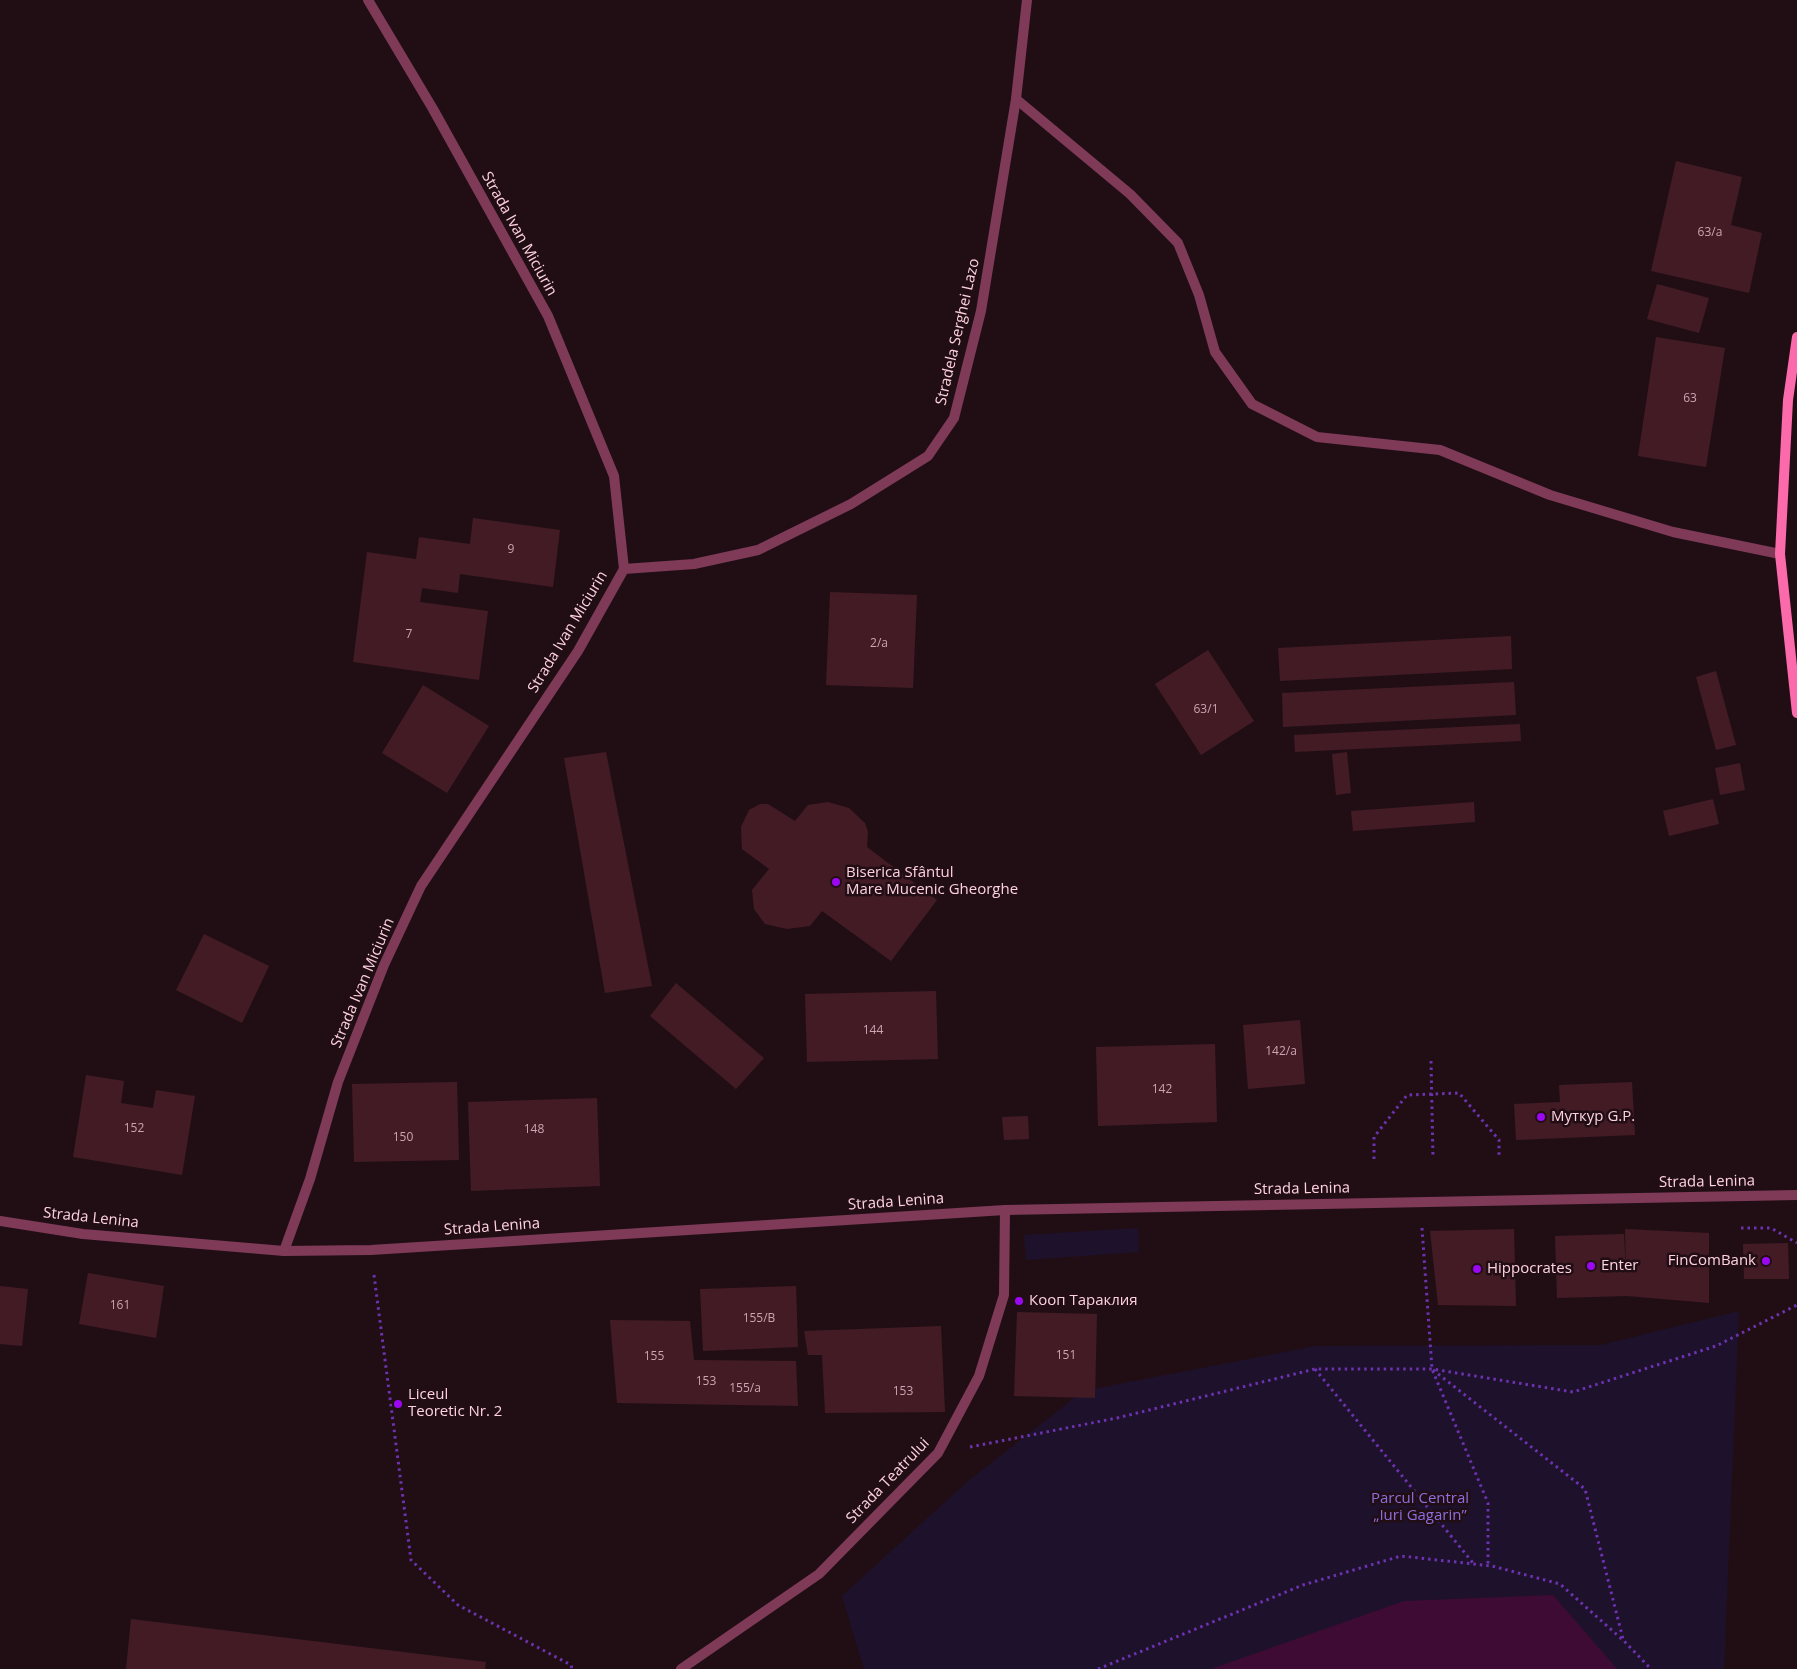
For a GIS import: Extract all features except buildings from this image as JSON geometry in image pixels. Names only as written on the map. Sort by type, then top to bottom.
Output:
[{"type":"main road","points":[[1797,337],[1788,400],[1780,554],[1797,713]]},
{"type":"street","name":"Strada Ivan Miciurin","points":[[284,1251],[310,1179],[338,1082],[384,965],[421,886],[578,651],[624,569],[614,476],[548,316],[433,109],[368,0]]},
{"type":"street","name":"Stradela Serghei Lazo","points":[[624,569],[694,564],[758,550],[851,504],[928,456],[954,418],[981,311],[1016,99],[1027,0]]},
{"type":"street","points":[[1016,99],[1130,194],[1178,243],[1199,294],[1215,352],[1252,404],[1317,437],[1440,450],[1550,495],[1673,532],[1780,554]]},
{"type":"street","name":"Strada Lenina","points":[[0,1221],[83,1234],[284,1251],[371,1250],[1005,1210],[1797,1195]]},
{"type":"street","name":"Strada Teatrului","points":[[681,1669],[819,1574],[938,1453],[979,1376],[1004,1295],[1005,1210]]},
{"type":"path","points":[[1431,1061],[1433,1158]]},
{"type":"path","points":[[1374,1160],[1374,1137],[1407,1095],[1459,1093],[1499,1140],[1500,1157]]},
{"type":"path","points":[[1422,1228],[1432,1369],[1488,1503],[1488,1565]]},
{"type":"path","points":[[1741,1228],[1771,1228],[1797,1243]]},
{"type":"path","points":[[371,1250],[411,1560],[458,1605],[571,1664],[572,1669]]},
{"type":"path","points":[[938,1453],[1117,1418],[1315,1369],[1432,1369],[1573,1392],[1716,1346],[1797,1305]]},
{"type":"path","points":[[1315,1369],[1474,1564]]},
{"type":"path","points":[[1432,1369],[1585,1489],[1624,1641]]},
{"type":"path","points":[[1098,1669],[1111,1662],[1302,1585],[1401,1556],[1488,1565],[1560,1584],[1624,1641],[1651,1669]]},
{"type":"green space","points":[[1138,1228],[1139,1252],[1026,1260],[1024,1235]]},
{"type":"green space","name":"Parcul Central „Iuri Gagarin”","points":[[1739,1311],[1724,1669],[864,1669],[842,1596],[967,1482],[1083,1391],[1316,1346],[1601,1345]]},
{"type":"shaded area","points":[[1553,1595],[1617,1669],[1211,1669],[1404,1601]]},
{"type":"place","name":"Biserica Sfântul Mare Mucenic Gheorghe","points":[[836,882]]},
{"type":"place","name":"Муткур G.P.","points":[[1541,1117]]},
{"type":"place","name":"FinComBank","points":[[1766,1261]]},
{"type":"place","name":"Enter","points":[[1591,1266]]},
{"type":"place","name":"Hippocrates","points":[[1477,1269]]},
{"type":"place","name":"Кооп Тараклия","points":[[1019,1301]]},
{"type":"place","name":"Liceul Teoretic Nr. 2","points":[[398,1404]]}]
